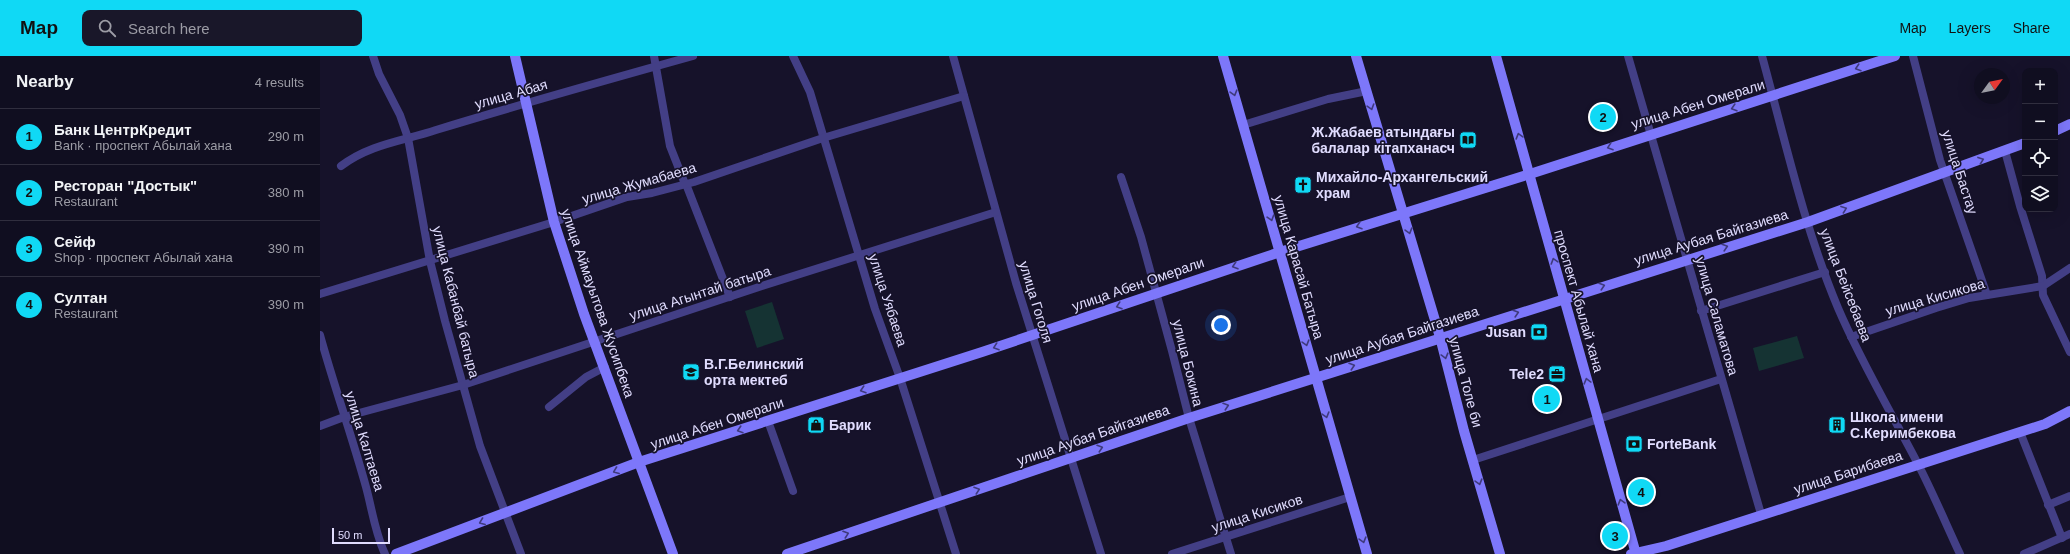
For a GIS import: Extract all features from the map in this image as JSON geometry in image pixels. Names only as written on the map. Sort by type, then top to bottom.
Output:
[{"type":"main road","name":"улица Аймауытова Жусипбека","points":[[515,56],[554,222],[584,314],[673,554]]},
{"type":"main road","name":"улица Карасай Батыра","points":[[1223,56],[1367,554]]},
{"type":"main road","name":"улица Толе би","points":[[1356,56],[1440,337],[1500,554]]},
{"type":"main road","name":"проспект Абылай хана","points":[[1496,56],[1565,298],[1634,554]]},
{"type":"main road","name":"улица Абен Омерали","points":[[396,554],[639,462],[1032,335],[1403,212],[1530,174],[1650,133],[1773,96],[1895,56]]},
{"type":"main road","points":[[2058,129],[2070,124]]},
{"type":"main road","name":"улица Аубая Байгазиева","points":[[787,554],[810,550],[940,503],[1189,418],[1440,337],[1808,222],[2022,144]]},
{"type":"main road","name":"улица Барибаева","points":[[1634,554],[1666,546],[1761,514],[2045,424],[2070,411]]},
{"type":"street","name":"улица Кабанбай батыра","points":[[372,56],[400,115],[408,138],[430,261],[444,321],[480,446],[522,554]]},
{"type":"street","points":[[654,56],[670,146],[730,297]]},
{"type":"street","name":"улица Абая","points":[[340,166],[368,149],[526,102],[693,56]]},
{"type":"street","name":"улица Уябаева","points":[[793,56],[810,92],[875,309],[900,378],[956,554]]},
{"type":"street","name":"улица Гоголя","points":[[953,56],[1032,335],[1101,554]]},
{"type":"street","name":"улица Саламатова","points":[[1628,56],[1761,514]]},
{"type":"street","name":"улица Бейсебаева","points":[[1762,56],[1808,222],[1825,272],[1851,337],[1918,464],[1960,554]]},
{"type":"street","name":"улица Бастау","points":[[1914,56],[1944,173],[1987,295]]},
{"type":"street","points":[[1243,125],[1328,99],[1367,91]]},
{"type":"street","name":"улица Жумабаева","points":[[320,294],[554,222],[627,197],[685,184],[823,138],[964,96]]},
{"type":"street","points":[[2005,151],[2020,206],[2042,276],[2043,295],[2070,352]]},
{"type":"street","name":"улица Бокина","points":[[1121,177],[1156,293],[1189,418],[1231,554]]},
{"type":"street","name":"улица Агынтай батыра","points":[[320,426],[344,417],[463,385],[730,297],[996,212]]},
{"type":"street","name":"улица Кисикова","points":[[1851,337],[1936,308],[1987,295],[2043,286],[2070,268]]},
{"type":"street","points":[[1702,311],[1825,272]]},
{"type":"street","name":"улица Калтаева","points":[[320,335],[366,486],[379,539],[385,554]]},
{"type":"street","points":[[549,407],[586,377],[604,367]]},
{"type":"street","points":[[1473,460],[1721,379]]},
{"type":"street","points":[[768,421],[793,491]]},
{"type":"street","points":[[2020,432],[2062,538]]},
{"type":"street","points":[[2048,505],[2070,496]]},
{"type":"street","name":"улица Кисиков","points":[[1172,554],[1350,497]]},
{"type":"street","points":[[2024,554],[2070,534]]},
{"type":"green space","points":[[772,302],[784,339],[757,348],[745,311]]},
{"type":"green space","points":[[1797,336],[1804,358],[1759,371],[1753,348]]},
{"type":"place","name":"Ресторан \"Достык\"","points":[[1603,117]]},
{"type":"place","name":"Ж.Жабаев атындағы балалар кітапханасч","points":[[1468,140]]},
{"type":"place","name":"Михайло-Архангельский храм","points":[[1303,185]]},
{"type":"place","name":"Jusan","points":[[1539,332]]},
{"type":"place","name":"В.Г.Белинский орта мектеб","points":[[691,372]]},
{"type":"place","name":"Tele2","points":[[1557,374]]},
{"type":"place","name":"Банк ЦентрКредит","points":[[1547,399]]},
{"type":"place","name":"Барик","points":[[816,425]]},
{"type":"place","name":"Школа имени С.Керимбекова","points":[[1837,425]]},
{"type":"place","name":"ForteBank","points":[[1634,444]]},
{"type":"place","name":"Султан","points":[[1641,492]]},
{"type":"place","name":"Сейф","points":[[1615,536]]}]
